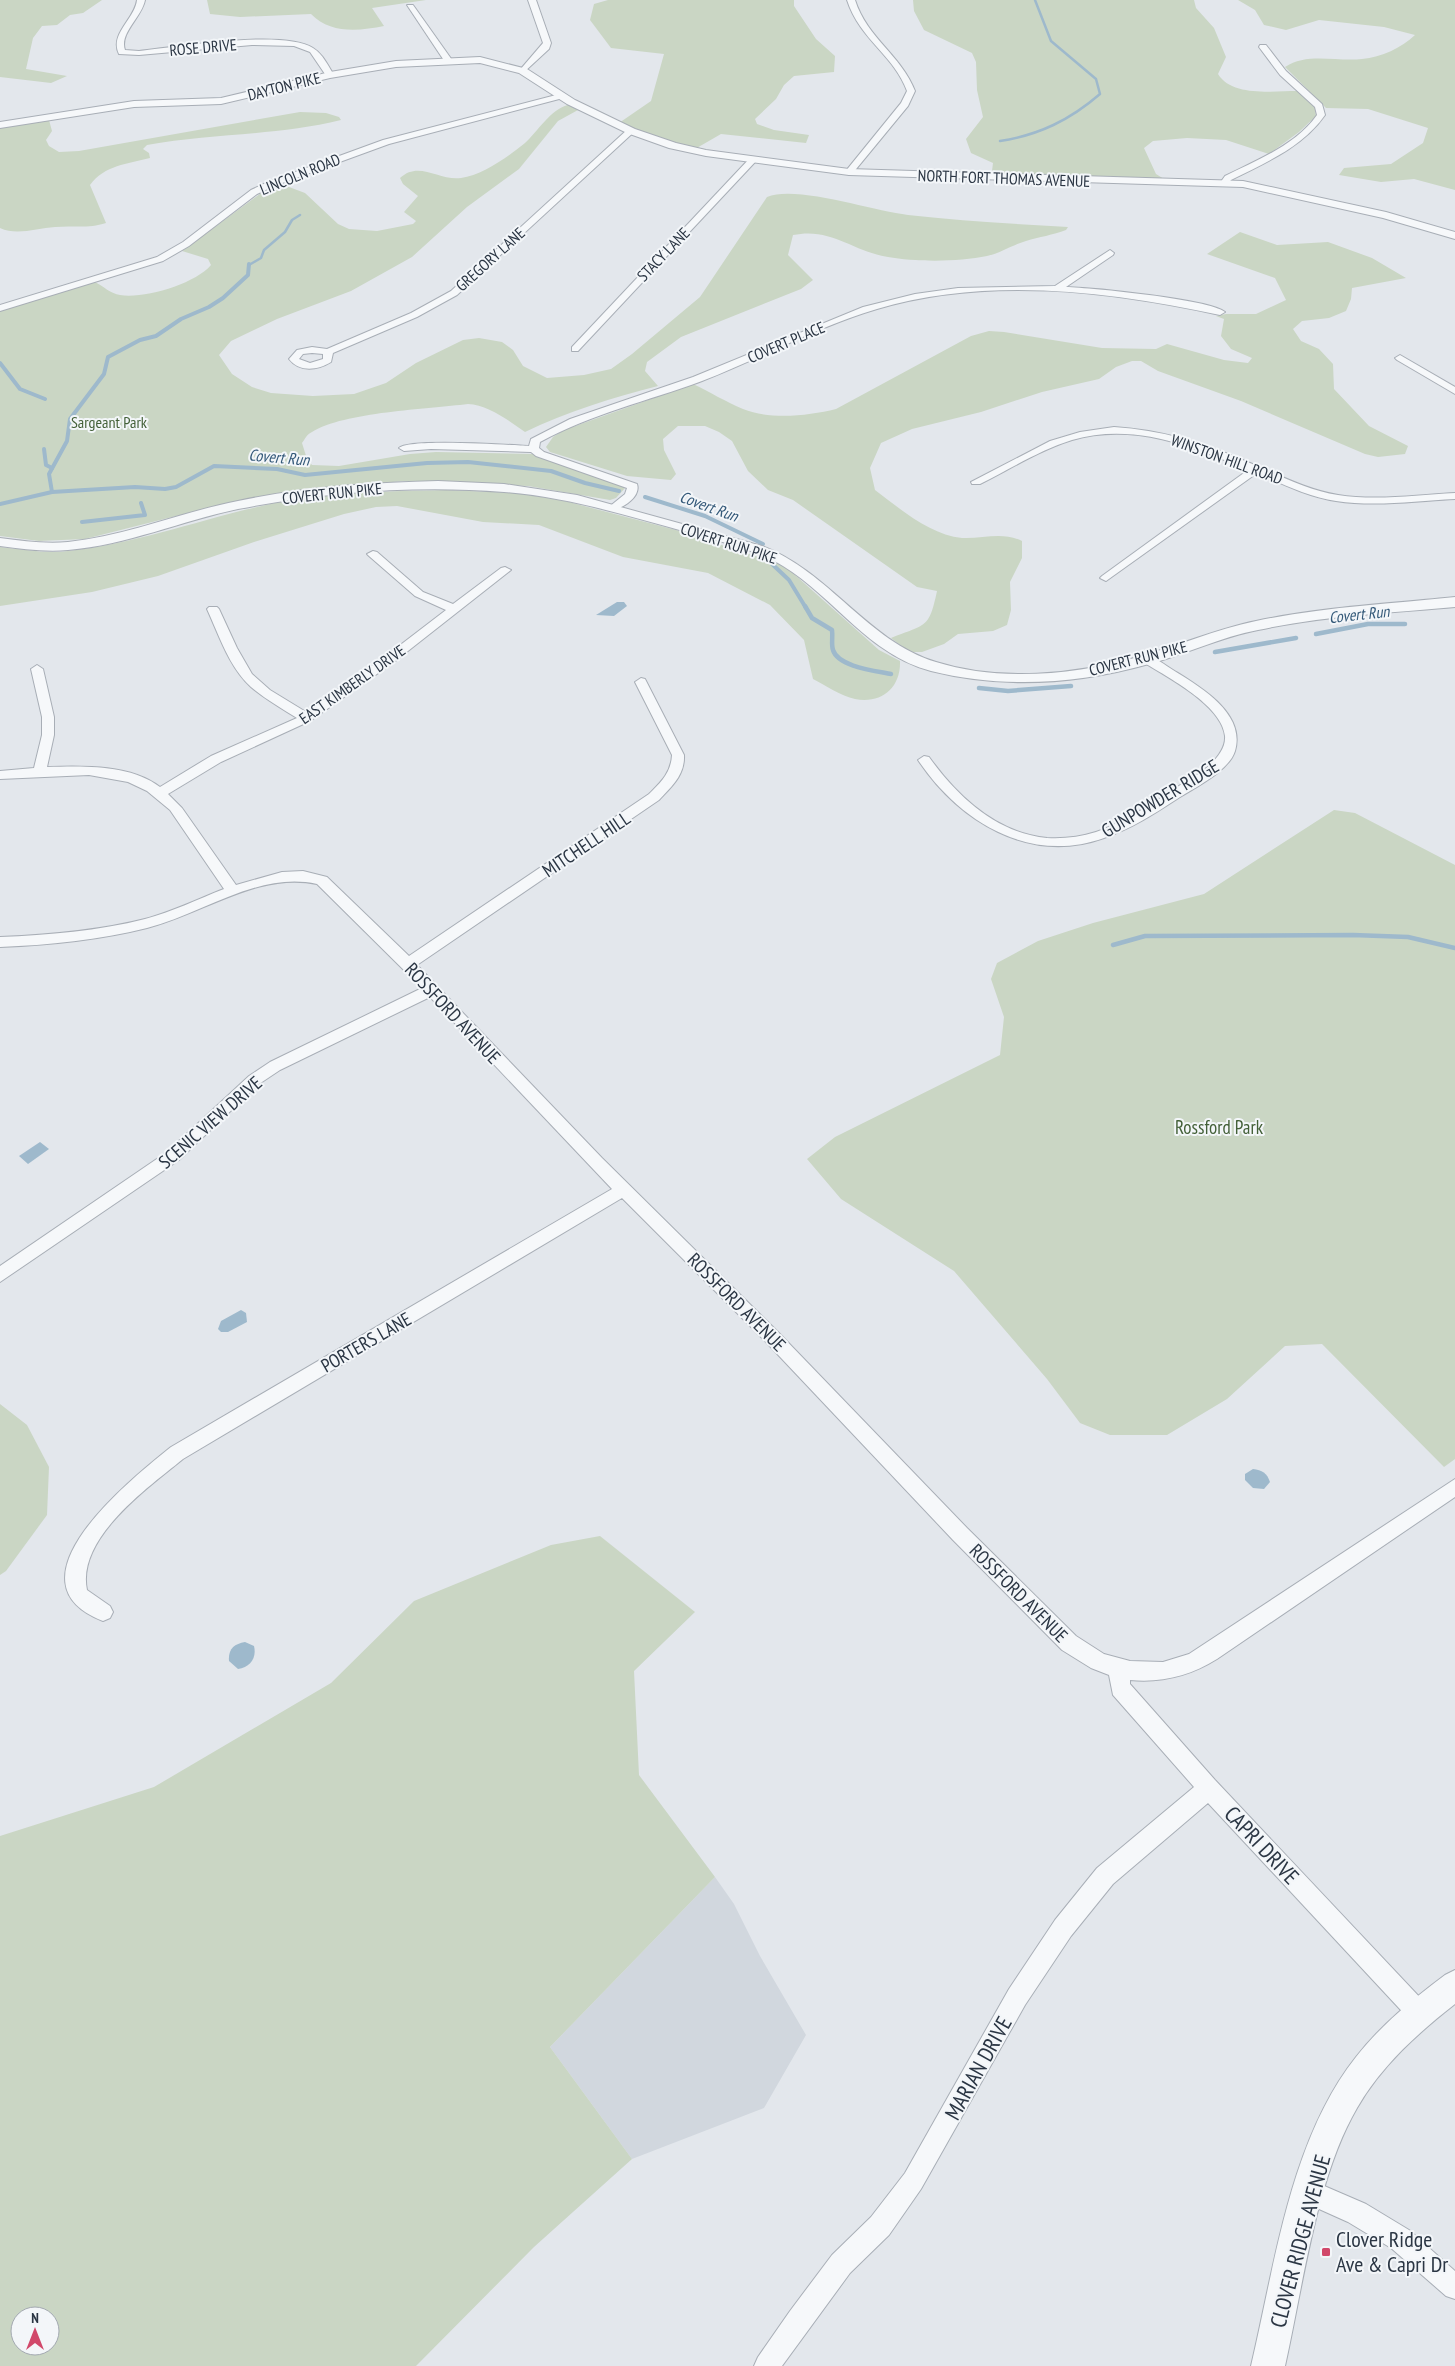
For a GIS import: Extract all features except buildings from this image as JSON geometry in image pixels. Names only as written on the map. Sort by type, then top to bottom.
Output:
[{"type":"street","name":"ROSE DRIVE","points":[[141,0],[139,10],[122,37],[120,44],[122,52],[139,53],[252,43],[292,44],[313,50],[330,75]]},
{"type":"street","points":[[523,71],[546,48],[547,43],[532,0]]},
{"type":"street","points":[[849,172],[905,104],[911,91],[904,75],[860,24],[854,14],[851,0]]},
{"type":"street","points":[[410,7],[448,60]]},
{"type":"street","points":[[1224,183],[1228,178],[1285,147],[1312,127],[1321,115],[1319,106],[1283,73],[1263,47]]},
{"type":"street","name":"DAYTON PIKE","points":[[0,125],[134,104],[221,101],[330,75],[388,65],[448,60],[480,60],[510,66],[523,71],[560,96]]},
{"type":"street","name":"NORTH FORT THOMAS AVENUE","points":[[560,96],[630,131],[690,151],[849,172],[1224,183],[1290,193],[1386,215],[1455,236]]},
{"type":"street","name":"LINCOLN ROAD","points":[[0,308],[160,259],[186,244],[254,192],[271,184],[386,142],[560,96]]},
{"type":"street","name":"GREGORY LANE","points":[[328,352],[414,314],[454,293],[630,131]]},
{"type":"street","name":"STACY LANE","points":[[575,349],[753,160]]},
{"type":"street","points":[[1055,290],[1110,254]]},
{"type":"street","name":"COVERT PLACE","points":[[534,449],[535,441],[569,424],[724,368],[875,306],[938,292],[970,288],[1055,290],[1159,300],[1220,312]]},
{"type":"street","points":[[1400,358],[1455,391]]},
{"type":"street","name":"WINSTON HILL ROAD","points":[[976,482],[1069,438],[1110,431],[1148,432],[1174,438],[1324,495],[1350,500],[1455,496]]},
{"type":"street","points":[[404,448],[431,446],[534,449],[551,458],[629,483],[633,486],[632,493],[614,507]]},
{"type":"street","points":[[1106,578],[1256,469]]},
{"type":"street","name":"COVERT RUN PIKE","points":[[0,542],[45,547],[89,544],[236,506],[314,493],[379,488],[462,487],[534,490],[614,507],[719,538],[780,559],[808,578],[885,644],[902,655],[926,665],[980,675],[1022,677],[1096,671],[1148,659],[1256,625],[1455,602]]},
{"type":"street","points":[[373,554],[419,594],[455,609]]},
{"type":"street","name":"EAST KIMBERLY DRIVE","points":[[160,793],[216,759],[306,718],[390,659],[506,570]]},
{"type":"street","points":[[213,609],[241,666],[251,680],[262,690],[306,718]]},
{"type":"street","name":"GUNPOWDER RIDGE","points":[[924,760],[938,783],[967,810],[984,822],[1013,835],[1059,843],[1079,842],[1115,829],[1213,770],[1225,760],[1230,749],[1232,738],[1230,727],[1212,703],[1148,659]]},
{"type":"street","points":[[37,669],[48,717],[48,730],[40,771]]},
{"type":"street","name":"MITCHELL HILL","points":[[408,964],[608,830],[654,797],[672,779],[678,763],[678,755],[641,682]]},
{"type":"street","points":[[0,775],[73,769],[97,771],[120,776],[160,793],[174,808],[233,891]]},
{"type":"street","name":"ROSSFORD AVENUE","points":[[0,942],[83,934],[148,923],[233,891],[295,875],[322,880],[408,964],[596,1162],[626,1189],[771,1336],[960,1534],[1069,1643],[1085,1656],[1119,1669],[1138,1673],[1160,1672],[1195,1661],[1233,1638],[1455,1487]]},
{"type":"street","name":"SCENIC VIEW DRIVE","points":[[0,1274],[173,1156],[254,1080],[275,1066],[394,1006],[432,990]]},
{"type":"street","name":"PORTERS LANE","points":[[103,1612],[80,1597],[75,1582],[77,1566],[84,1547],[96,1529],[116,1508],[177,1453],[626,1189]]},
{"type":"street","name":"CAPRI DRIVE","points":[[1119,1669],[1120,1688],[1208,1788],[1419,2013]]},
{"type":"street","name":"MARIAN DRIVE","points":[[768,2366],[799,2320],[841,2264],[880,2226],[913,2181],[1022,1989],[1063,1928],[1105,1876],[1208,1788]]},
{"type":"street","name":"CLOVER RIDGE AVENUE","points":[[1268,2366],[1308,2191],[1336,2114],[1365,2068],[1419,2013],[1455,1985]]},
{"type":"street","points":[[1308,2191],[1357,2213],[1400,2238],[1455,2287]]},
{"type":"shaded area","points":[[715,1877],[734,1904],[760,1956],[806,2035],[764,2108],[632,2159],[550,2047]]},
{"type":"green space","points":[[0,0],[102,0],[83,13],[70,15],[57,25],[42,26],[33,38],[26,69],[67,76],[51,83],[0,77]]},
{"type":"green space","points":[[207,0],[426,0],[372,8],[384,26],[355,30],[327,25],[311,14],[240,17],[210,14]]},
{"type":"green space","points":[[608,0],[794,0],[794,6],[816,39],[835,56],[834,72],[794,76],[784,85],[776,99],[755,119],[757,124],[774,130],[809,135],[806,143],[721,134],[695,149],[657,138],[619,123],[651,101],[664,54],[611,48],[590,20],[594,4]]},
{"type":"green space","points":[[913,0],[1194,0],[1196,8],[1214,28],[1226,57],[1218,74],[1224,81],[1233,86],[1254,91],[1297,91],[1315,108],[1316,116],[1299,132],[1269,154],[1226,140],[1187,138],[1153,141],[1144,148],[1156,174],[1164,179],[984,175],[992,171],[993,163],[971,153],[966,139],[983,117],[977,90],[976,62],[972,53],[924,30],[914,11]]},
{"type":"green space","points":[[1238,0],[1455,0],[1455,190],[1414,179],[1381,182],[1339,175],[1344,168],[1391,164],[1423,143],[1428,128],[1368,109],[1326,108],[1285,67],[1303,60],[1352,60],[1377,56],[1397,48],[1415,35],[1384,27],[1319,20],[1286,30],[1264,25],[1255,10]]},
{"type":"green space","name":"Sargeant Park","points":[[568,105],[578,110],[558,121],[519,169],[467,207],[412,257],[351,291],[277,319],[231,341],[219,355],[232,374],[252,387],[271,393],[313,396],[354,394],[386,383],[416,363],[463,340],[479,338],[502,342],[513,350],[523,366],[547,378],[584,375],[611,369],[632,354],[700,297],[767,197],[780,194],[815,196],[908,215],[1068,227],[1066,230],[1021,243],[992,255],[937,261],[888,257],[819,234],[793,235],[788,255],[813,280],[801,289],[681,337],[647,362],[645,371],[658,386],[590,406],[525,432],[490,410],[468,404],[387,412],[344,420],[326,425],[310,433],[302,443],[307,459],[312,465],[339,466],[410,454],[436,452],[533,454],[621,484],[625,488],[616,498],[610,500],[528,486],[403,481],[290,492],[188,513],[85,539],[39,541],[0,536],[0,311],[95,282],[113,293],[130,296],[168,289],[182,284],[211,265],[208,259],[182,251],[268,188],[289,187],[305,193],[338,224],[349,229],[377,231],[413,224],[416,221],[404,212],[418,196],[403,184],[400,178],[414,171],[429,172],[453,178],[461,178],[478,173],[504,159],[519,148],[550,116]]},
{"type":"green space","points":[[300,112],[326,113],[339,117],[341,120],[293,129],[195,138],[147,145],[143,149],[149,153],[150,158],[110,169],[102,173],[90,185],[106,223],[93,226],[55,227],[20,231],[0,228],[0,127],[49,120],[52,131],[46,140],[49,146],[59,152],[79,151]]},
{"type":"green space","points":[[1240,232],[1277,245],[1328,242],[1372,258],[1406,278],[1352,288],[1351,299],[1346,311],[1329,318],[1302,321],[1293,329],[1301,341],[1319,349],[1333,364],[1334,389],[1369,426],[1408,446],[1405,454],[1378,457],[1365,454],[1241,401],[1158,371],[1141,361],[1132,361],[1116,367],[1099,379],[1042,392],[981,412],[912,429],[881,443],[870,468],[875,490],[916,520],[950,536],[970,538],[1007,536],[1022,541],[1022,558],[1010,582],[1011,610],[1007,625],[993,631],[958,634],[944,644],[922,652],[909,652],[891,638],[924,624],[931,612],[937,591],[917,587],[793,500],[768,490],[748,471],[732,441],[719,432],[705,426],[678,426],[663,439],[664,450],[676,474],[671,480],[627,476],[550,452],[546,447],[553,437],[564,430],[693,384],[743,409],[765,415],[801,415],[836,409],[971,336],[989,331],[1102,348],[1156,349],[1167,344],[1224,360],[1248,363],[1252,358],[1231,349],[1221,336],[1224,319],[1216,316],[1256,314],[1286,300],[1275,278],[1207,254]]},
{"type":"green space","points":[[446,490],[518,493],[565,501],[676,530],[785,566],[879,650],[900,661],[897,679],[888,692],[873,699],[864,700],[844,695],[813,679],[804,640],[770,605],[708,573],[623,557],[539,525],[483,522],[397,506],[376,507],[344,514],[254,542],[158,576],[92,592],[0,606],[0,547],[43,552],[68,551],[152,535],[235,512],[291,500],[388,491]]},
{"type":"green space","name":"Rossford Park","points":[[1334,810],[1355,813],[1455,865],[1455,1459],[1444,1467],[1322,1344],[1285,1346],[1227,1399],[1167,1435],[1110,1435],[1080,1423],[1047,1379],[954,1271],[841,1199],[807,1159],[835,1137],[1000,1055],[1004,1017],[991,979],[997,963],[1038,941],[1093,923],[1204,894]]},
{"type":"green space","points":[[0,1404],[27,1425],[49,1467],[47,1515],[6,1571],[0,1575]]},
{"type":"green space","points":[[600,1536],[695,1612],[634,1671],[639,1775],[715,1877],[550,2047],[632,2159],[534,2247],[416,2366],[0,2366],[0,1836],[154,1787],[331,1683],[414,1601],[551,1545]]},
{"type":"water","points":[[617,602],[624,602],[627,606],[614,616],[596,615]]},
{"type":"water","points":[[40,1142],[49,1149],[28,1164],[19,1156]]},
{"type":"water","points":[[241,1310],[246,1313],[247,1322],[228,1332],[221,1332],[218,1329],[221,1321]]},
{"type":"water","points":[[1253,1469],[1264,1472],[1269,1479],[1270,1482],[1264,1489],[1253,1488],[1245,1480],[1245,1474]]},
{"type":"water","points":[[245,1642],[254,1646],[253,1658],[249,1664],[238,1669],[229,1661],[230,1653],[235,1646]]},
{"type":"waterway","points":[[1000,141],[1028,135],[1053,125],[1065,119],[1100,94],[1096,79],[1051,41],[1035,0]]},
{"type":"waterway","points":[[249,265],[261,258],[264,250],[285,232],[292,220],[300,215]]},
{"type":"waterway","points":[[52,492],[49,474],[67,441],[70,419],[104,374],[108,357],[140,340],[156,336],[181,319],[209,307],[223,298],[248,275],[249,264]]},
{"type":"waterway","points":[[0,363],[20,389],[45,399]]},
{"type":"waterway","points":[[44,449],[46,465],[52,468]]},
{"type":"waterway","name":"Covert Run","points":[[52,492],[135,487],[165,489],[176,487],[214,466],[277,469],[305,475],[427,463],[468,462],[551,471],[585,483],[619,491]]},
{"type":"waterway","name":"Covert Run","points":[[0,504],[52,492]]},
{"type":"waterway","name":"Covert Run","points":[[645,497],[705,516],[763,544]]},
{"type":"waterway","points":[[82,522],[145,515],[141,503]]},
{"type":"waterway","name":"Covert Run","points":[[772,564],[789,580],[806,608]]},
{"type":"waterway","name":"Covert Run","points":[[805,606],[812,618],[832,630],[832,645],[836,656],[850,664],[868,670],[891,674]]},
{"type":"waterway","name":"Covert Run","points":[[1316,634],[1368,624],[1405,624]]},
{"type":"waterway","name":"Covert Run","points":[[1215,652],[1296,638]]},
{"type":"waterway","name":"Covert Run","points":[[979,688],[1008,691],[1071,686]]},
{"type":"waterway","points":[[1113,945],[1145,936],[1353,935],[1408,937],[1455,948]]},
{"type":"place","name":"Clover Ridge Ave & Capri Dr","points":[[1326,2252]]}]
